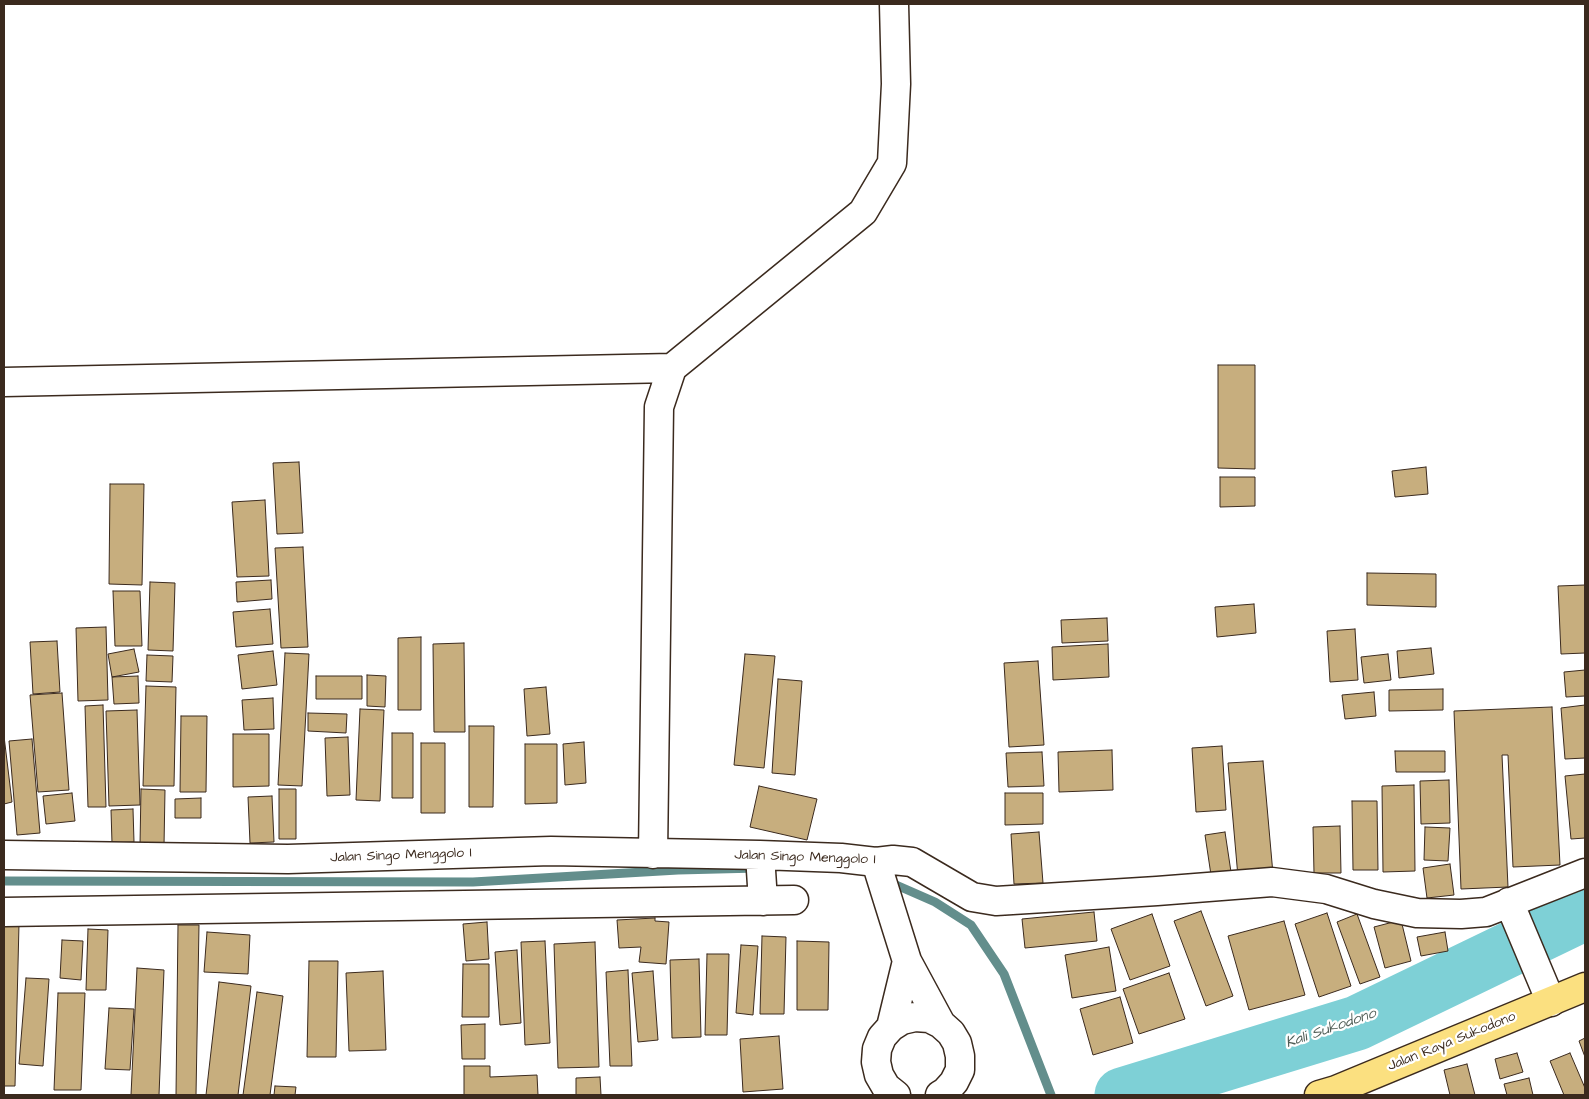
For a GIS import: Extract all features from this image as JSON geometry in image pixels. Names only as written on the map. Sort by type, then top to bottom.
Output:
[{"type":"main road","name":"Jalan Raya Sukodono","points":[[1319,1095],[1336,1090],[1549,995],[1585,987]]},
{"type":"street","points":[[653,854],[659,407],[672,368],[863,212],[892,163],[896,84],[894,4]]},
{"type":"street","points":[[4,382],[672,368]]},
{"type":"street","name":"Jalan Singo Menggolo I","points":[[4,855],[288,859],[551,851],[841,858],[877,865],[894,860],[912,862],[972,896],[996,901],[1272,882],[1326,889],[1374,904],[1417,913],[1460,914],[1486,912],[1514,914],[1585,873]]},
{"type":"street","points":[[760,857],[763,896]]},
{"type":"street","points":[[877,865],[907,961],[941,1024]]},
{"type":"street","points":[[4,912],[763,896],[794,900]]},
{"type":"street","points":[[1514,914],[1549,995]]},
{"type":"street","points":[[891,1027],[907,961]]},
{"type":"street","points":[[896,1095],[886,1086],[879,1075],[876,1062],[877,1049],[882,1037],[891,1027],[902,1020],[915,1018],[929,1018],[941,1024],[951,1032],[957,1044],[960,1056],[960,1070],[951,1091]]},
{"type":"building","points":[[1218,365],[1255,365],[1255,469],[1218,468]]},
{"type":"building","points":[[299,462],[303,533],[277,534],[273,463]]},
{"type":"building","points":[[1426,467],[1428,494],[1395,497],[1392,471]]},
{"type":"building","points":[[1220,477],[1255,477],[1255,506],[1220,507]]},
{"type":"building","points":[[110,484],[144,484],[142,585],[109,584]]},
{"type":"building","points":[[265,500],[269,576],[237,577],[232,502]]},
{"type":"building","points":[[303,547],[308,647],[281,648],[275,548]]},
{"type":"building","points":[[1367,573],[1436,574],[1436,607],[1367,605]]},
{"type":"building","points":[[271,580],[272,599],[237,602],[236,582]]},
{"type":"building","points":[[150,582],[175,583],[173,651],[148,650]]},
{"type":"building","points":[[1585,585],[1585,653],[1561,654],[1558,586]]},
{"type":"building","points":[[113,591],[140,591],[142,646],[115,646]]},
{"type":"building","points":[[1254,604],[1256,633],[1217,637],[1215,607]]},
{"type":"building","points":[[270,609],[273,644],[236,647],[233,612]]},
{"type":"building","points":[[1107,618],[1108,641],[1062,643],[1061,620]]},
{"type":"building","points":[[106,627],[108,700],[78,701],[76,628]]},
{"type":"building","points":[[1355,629],[1358,680],[1330,682],[1327,631]]},
{"type":"building","points":[[421,637],[421,710],[398,710],[398,638]]},
{"type":"building","points":[[57,641],[60,692],[33,694],[30,642]]},
{"type":"building","points":[[464,643],[465,732],[434,732],[433,644]]},
{"type":"building","points":[[1108,644],[1109,677],[1053,680],[1052,647]]},
{"type":"building","points":[[1431,648],[1434,674],[1399,678],[1397,651]]},
{"type":"building","points":[[134,649],[139,672],[112,677],[108,654]]},
{"type":"building","points":[[273,651],[277,685],[242,689],[238,655]]},
{"type":"building","points":[[285,653],[309,654],[302,786],[278,785]]},
{"type":"building","points":[[745,654],[775,656],[764,768],[734,765]]},
{"type":"building","points":[[1388,654],[1391,680],[1364,683],[1361,657]]},
{"type":"building","points":[[147,655],[173,656],[172,682],[146,681]]},
{"type":"building","points":[[1038,661],[1044,745],[1009,747],[1004,663]]},
{"type":"building","points":[[1585,670],[1585,696],[1566,697],[1564,672]]},
{"type":"building","points":[[367,675],[386,676],[385,707],[367,706]]},
{"type":"building","points":[[138,676],[139,703],[114,704],[112,677]]},
{"type":"building","points":[[316,676],[362,676],[362,699],[316,699]]},
{"type":"building","points":[[778,679],[802,681],[795,775],[772,773]]},
{"type":"building","points":[[146,686],[176,687],[174,786],[143,786]]},
{"type":"building","points":[[546,687],[550,734],[527,736],[524,689]]},
{"type":"building","points":[[1443,689],[1443,710],[1389,711],[1389,690]]},
{"type":"building","points":[[1374,692],[1376,716],[1345,719],[1342,695]]},
{"type":"building","points":[[62,693],[69,790],[38,792],[30,695]]},
{"type":"building","points":[[273,698],[274,729],[244,730],[242,700]]},
{"type":"building","points":[[103,705],[106,807],[88,807],[85,706]]},
{"type":"building","points":[[1585,705],[1585,758],[1565,759],[1561,708]]},
{"type":"building","points":[[1552,707],[1560,865],[1513,867],[1508,755],[1502,755],[1508,887],[1461,889],[1454,711]]},
{"type":"building","points":[[360,709],[384,710],[380,801],[356,800]]},
{"type":"building","points":[[137,710],[140,805],[109,806],[106,711]]},
{"type":"building","points":[[308,713],[347,714],[346,733],[308,731]]},
{"type":"building","points":[[181,716],[207,716],[206,792],[180,792]]},
{"type":"building","points":[[469,726],[494,726],[493,807],[469,807]]},
{"type":"building","points":[[392,733],[413,733],[413,798],[392,798]]},
{"type":"building","points":[[233,734],[269,734],[269,786],[233,787]]},
{"type":"building","points":[[4,736],[12,802],[4,804]]},
{"type":"building","points":[[348,737],[350,795],[327,796],[325,738]]},
{"type":"building","points":[[32,739],[40,833],[17,835],[9,741]]},
{"type":"building","points":[[584,742],[586,783],[565,785],[563,744]]},
{"type":"building","points":[[421,743],[445,743],[445,813],[421,813]]},
{"type":"building","points":[[525,744],[557,744],[557,803],[525,804]]},
{"type":"building","points":[[1222,746],[1226,810],[1196,812],[1192,748]]},
{"type":"building","points":[[1112,750],[1113,790],[1059,792],[1058,752]]},
{"type":"building","points":[[1395,751],[1445,751],[1445,772],[1396,772]]},
{"type":"building","points":[[1042,752],[1044,786],[1008,787],[1006,753]]},
{"type":"building","points":[[1263,761],[1273,874],[1238,877],[1228,763]]},
{"type":"building","points":[[1585,774],[1585,838],[1571,839],[1565,776]]},
{"type":"building","points":[[1449,780],[1450,823],[1421,824],[1420,781]]},
{"type":"building","points":[[1414,785],[1415,871],[1383,872],[1382,786]]},
{"type":"building","points":[[759,786],[817,799],[807,840],[750,827]]},
{"type":"building","points":[[141,789],[165,790],[164,846],[140,845]]},
{"type":"building","points":[[279,789],[296,789],[296,839],[279,839]]},
{"type":"building","points":[[72,793],[75,821],[46,824],[43,796]]},
{"type":"building","points":[[1005,793],[1043,793],[1043,824],[1005,825]]},
{"type":"building","points":[[272,796],[274,842],[250,843],[248,797]]},
{"type":"building","points":[[201,798],[201,818],[175,818],[175,799]]},
{"type":"building","points":[[1352,801],[1377,801],[1378,870],[1353,870]]},
{"type":"building","points":[[133,809],[134,842],[112,843],[111,810]]},
{"type":"building","points":[[1340,826],[1341,873],[1314,873],[1313,827]]},
{"type":"building","points":[[1425,827],[1450,828],[1448,861],[1424,860]]},
{"type":"building","points":[[1039,832],[1043,883],[1014,884],[1011,834]]},
{"type":"building","points":[[1225,832],[1231,872],[1211,875],[1205,835]]},
{"type":"building","points":[[1450,864],[1454,895],[1427,898],[1423,868]]},
{"type":"building","points":[[1201,911],[1233,996],[1206,1006],[1174,921]]},
{"type":"building","points":[[1094,912],[1097,941],[1025,948],[1022,919]]},
{"type":"building","points":[[1327,913],[1351,986],[1319,997],[1295,924]]},
{"type":"building","points":[[1152,914],[1170,966],[1130,980],[1111,929]]},
{"type":"building","points":[[1357,914],[1380,977],[1360,984],[1337,922]]},
{"type":"building","points":[[655,918],[655,921],[669,922],[666,964],[639,962],[641,947],[619,948],[617,920]]},
{"type":"building","points":[[1401,920],[1411,961],[1385,968],[1374,927]]},
{"type":"building","points":[[1284,921],[1305,995],[1249,1010],[1228,936]]},
{"type":"building","points":[[487,922],[489,959],[466,961],[463,924]]},
{"type":"building","points":[[4,924],[19,924],[15,1086],[4,1086]]},
{"type":"building","points":[[178,925],[199,925],[196,1095],[176,1095]]},
{"type":"building","points":[[88,929],[108,930],[106,990],[86,990]]},
{"type":"building","points":[[207,932],[250,935],[248,974],[204,972]]},
{"type":"building","points":[[1445,932],[1448,951],[1421,956],[1417,937]]},
{"type":"building","points":[[762,936],[786,937],[784,1014],[760,1014]]},
{"type":"building","points":[[62,940],[83,941],[81,980],[60,978]]},
{"type":"building","points":[[545,941],[550,1043],[525,1045],[521,942]]},
{"type":"building","points":[[797,941],[829,942],[828,1010],[797,1010]]},
{"type":"building","points":[[595,942],[599,1067],[558,1068],[554,944]]},
{"type":"building","points":[[741,945],[758,946],[753,1015],[736,1013]]},
{"type":"building","points":[[1109,947],[1116,991],[1072,998],[1065,955]]},
{"type":"building","points":[[517,950],[521,1023],[500,1025],[495,952]]},
{"type":"building","points":[[707,954],[729,954],[727,1035],[705,1035]]},
{"type":"building","points":[[699,959],[701,1037],[672,1038],[670,960]]},
{"type":"building","points":[[309,961],[338,961],[336,1057],[307,1057]]},
{"type":"building","points":[[463,964],[489,964],[489,1017],[462,1017]]},
{"type":"building","points":[[137,968],[164,970],[159,1095],[131,1095]]},
{"type":"building","points":[[628,970],[632,1066],[610,1066],[606,972]]},
{"type":"building","points":[[383,971],[386,1050],[349,1051],[346,973]]},
{"type":"building","points":[[653,971],[658,1040],[638,1042],[632,973]]},
{"type":"building","points":[[1169,973],[1185,1019],[1139,1034],[1123,989]]},
{"type":"building","points":[[26,978],[49,979],[43,1066],[19,1064]]},
{"type":"building","points":[[219,982],[251,986],[238,1095],[206,1095]]},
{"type":"building","points":[[257,992],[283,996],[270,1095],[243,1095]]},
{"type":"building","points":[[58,993],[85,993],[81,1090],[54,1090]]},
{"type":"building","points":[[1120,997],[1133,1043],[1093,1055],[1080,1009]]},
{"type":"building","points":[[109,1008],[134,1009],[130,1070],[105,1069]]},
{"type":"building","points":[[485,1024],[485,1059],[462,1059],[461,1025]]},
{"type":"building","points":[[779,1036],[783,1089],[743,1092],[740,1039]]},
{"type":"building","points":[[1585,1038],[1585,1057],[1579,1041]]},
{"type":"building","points":[[1517,1053],[1523,1072],[1500,1079],[1495,1059]]},
{"type":"building","points":[[1570,1053],[1585,1088],[1585,1095],[1564,1095],[1550,1061]]},
{"type":"building","points":[[1467,1064],[1475,1095],[1450,1095],[1444,1070]]},
{"type":"building","points":[[464,1066],[490,1066],[490,1077],[537,1075],[538,1095],[464,1095]]},
{"type":"building","points":[[600,1077],[601,1095],[576,1095],[576,1078]]},
{"type":"building","points":[[1529,1078],[1533,1095],[1507,1095],[1504,1084]]},
{"type":"building","points":[[275,1086],[296,1087],[295,1095],[274,1095]]},
{"type":"waterway","points":[[4,881],[473,882],[678,870],[758,868]]},
{"type":"waterway","points":[[887,881],[935,902],[971,925],[1004,974],[1051,1095]]},
{"type":"waterway","name":"Kali Sukodono","points":[[1122,1095],[1357,1023],[1585,913]]}]
